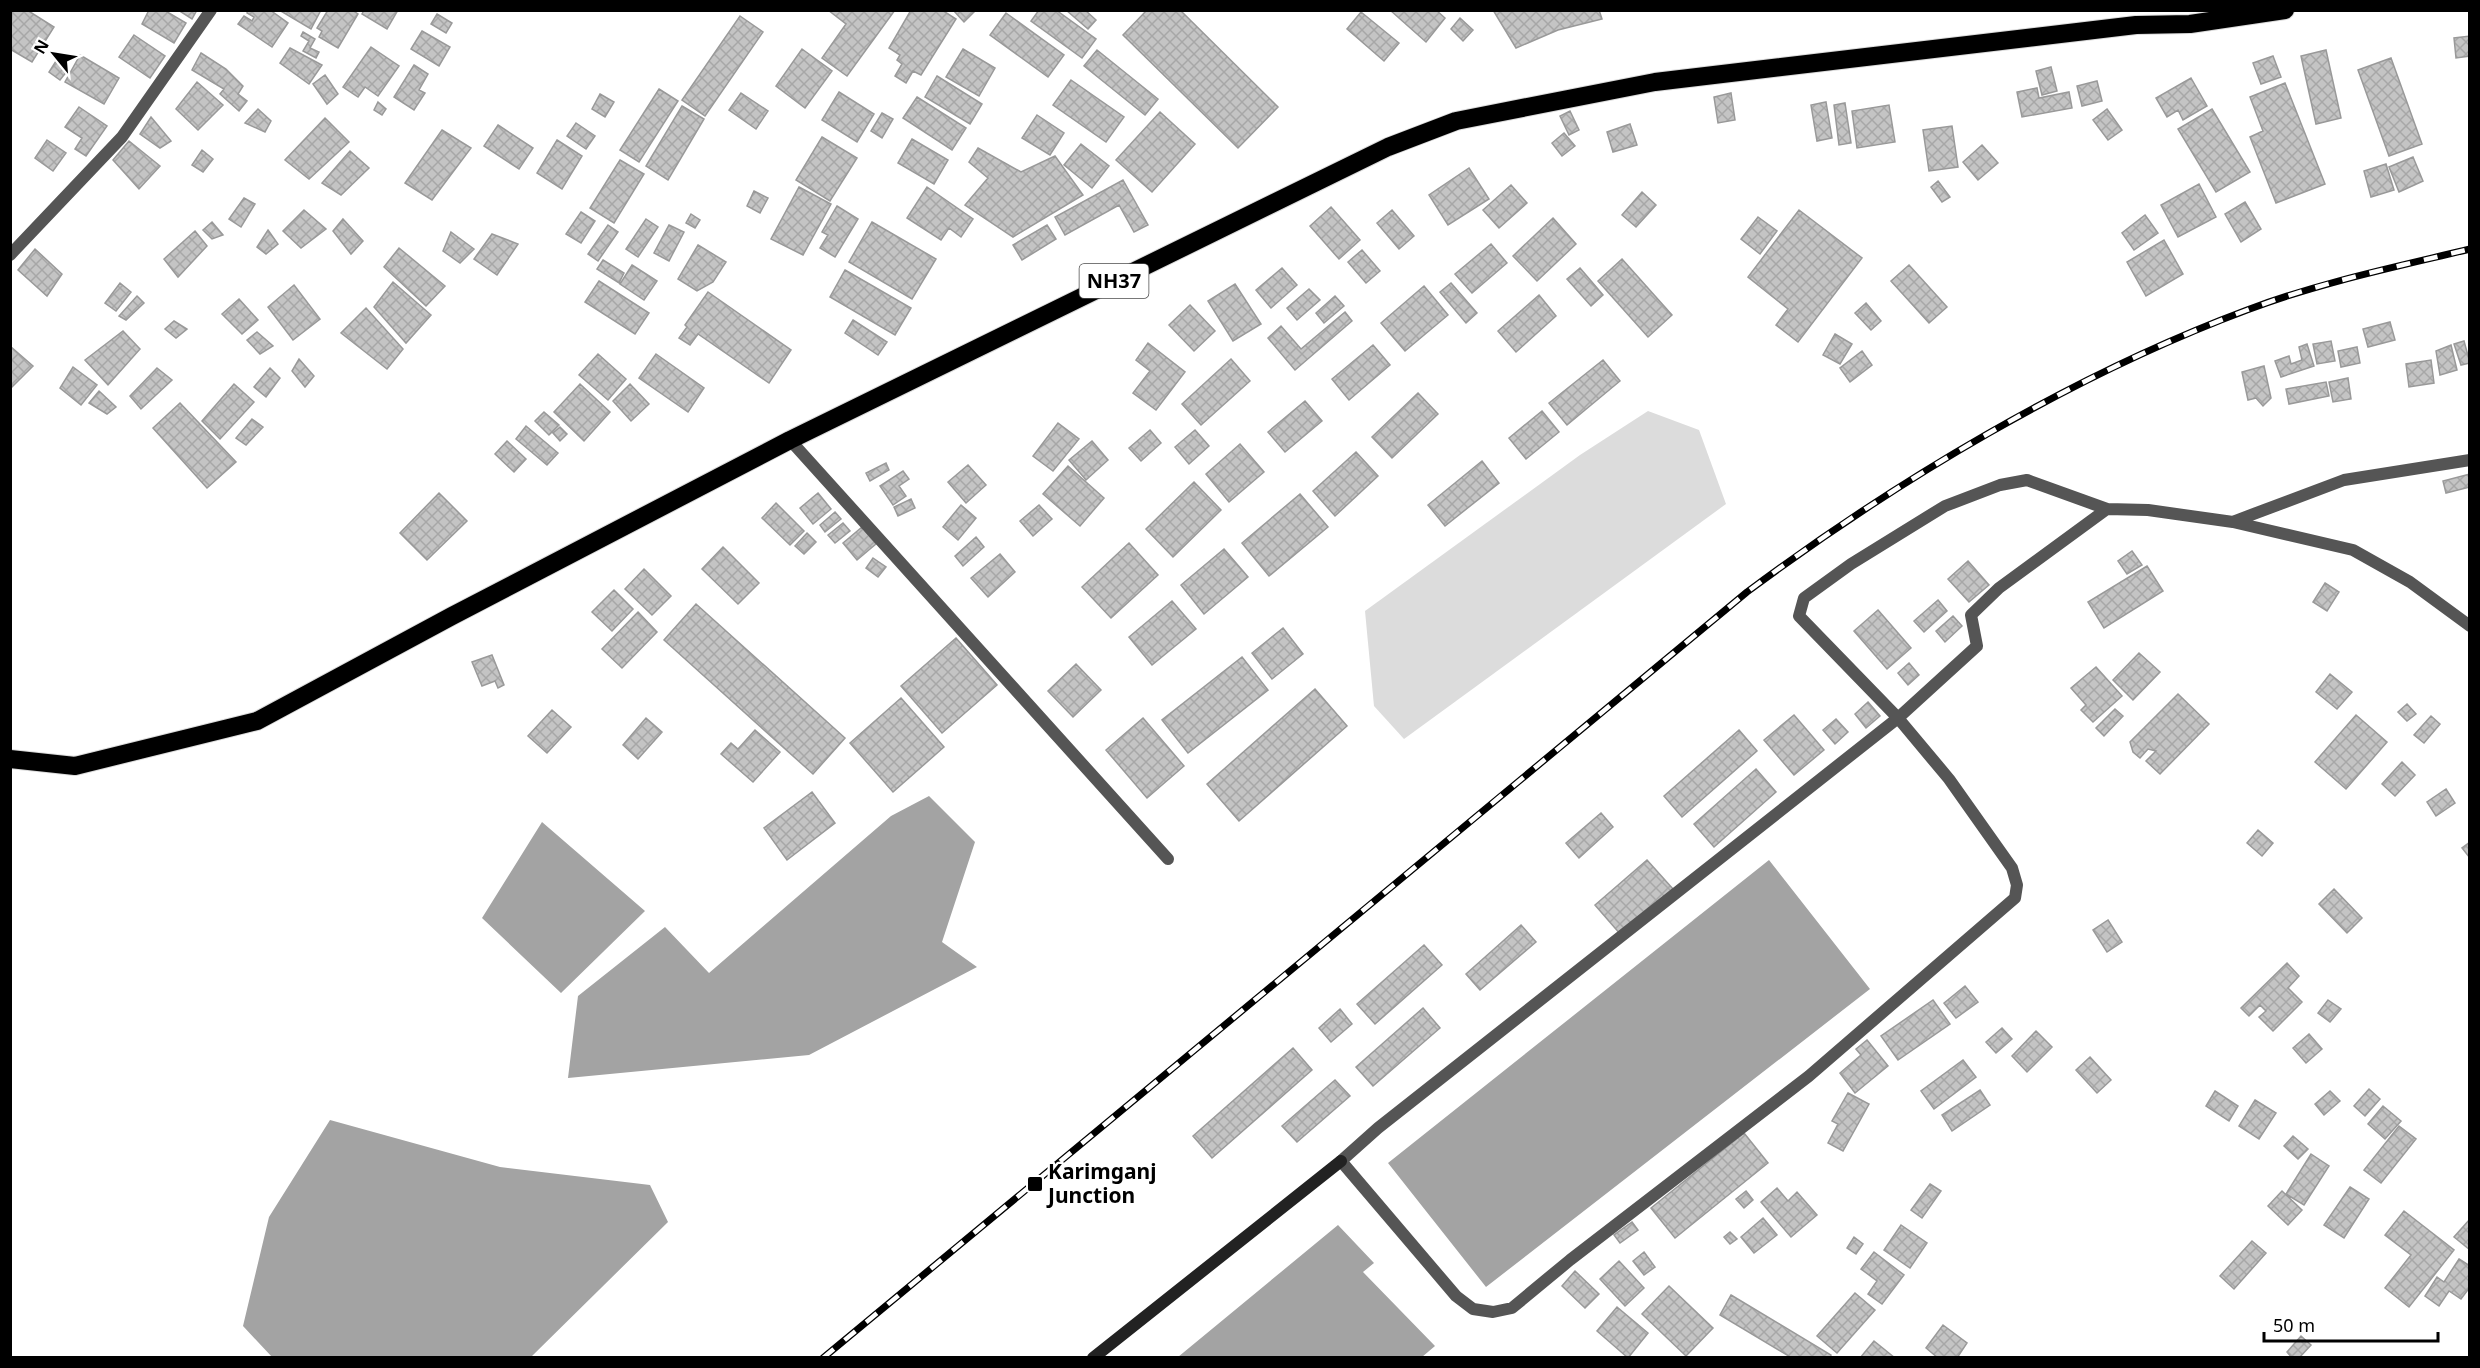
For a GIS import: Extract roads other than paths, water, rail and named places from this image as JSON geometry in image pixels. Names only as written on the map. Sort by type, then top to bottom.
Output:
[{"type":"highway","name":"NH37","points":[[10,759],[75,766],[257,721],[441,621],[790,441],[1388,147],[1456,121],[1655,82],[2136,25],[2190,24],[2285,10]]},
{"type":"street","points":[[10,255],[122,137],[211,10]]},
{"type":"street","points":[[790,441],[1168,859]]},
{"type":"street","points":[[2234,522],[2344,480],[2469,460]]},
{"type":"street","points":[[1341,1161],[1456,1296],[1473,1308],[1492,1312],[1512,1308],[1570,1260],[1809,1076],[2015,898],[2017,885],[2012,868],[1949,779],[1898,718],[1799,616],[1804,598],[1851,564],[1945,506],[2000,485],[2027,480],[2108,509],[2148,510],[2234,522],[2353,550],[2410,582],[2469,626]]},
{"type":"street","points":[[1093,1358],[1341,1161],[1378,1128],[1898,718],[1977,646],[1971,615],[1999,588],[2108,509]]},
{"type":"railway","points":[[823,1358],[1747,592],[1864,510],[1988,434],[2116,366],[2182,336],[2274,300],[2357,276],[2470,249]]},
{"type":"place","name":"Karimganj Junction","points":[[1035,1184]]}]
